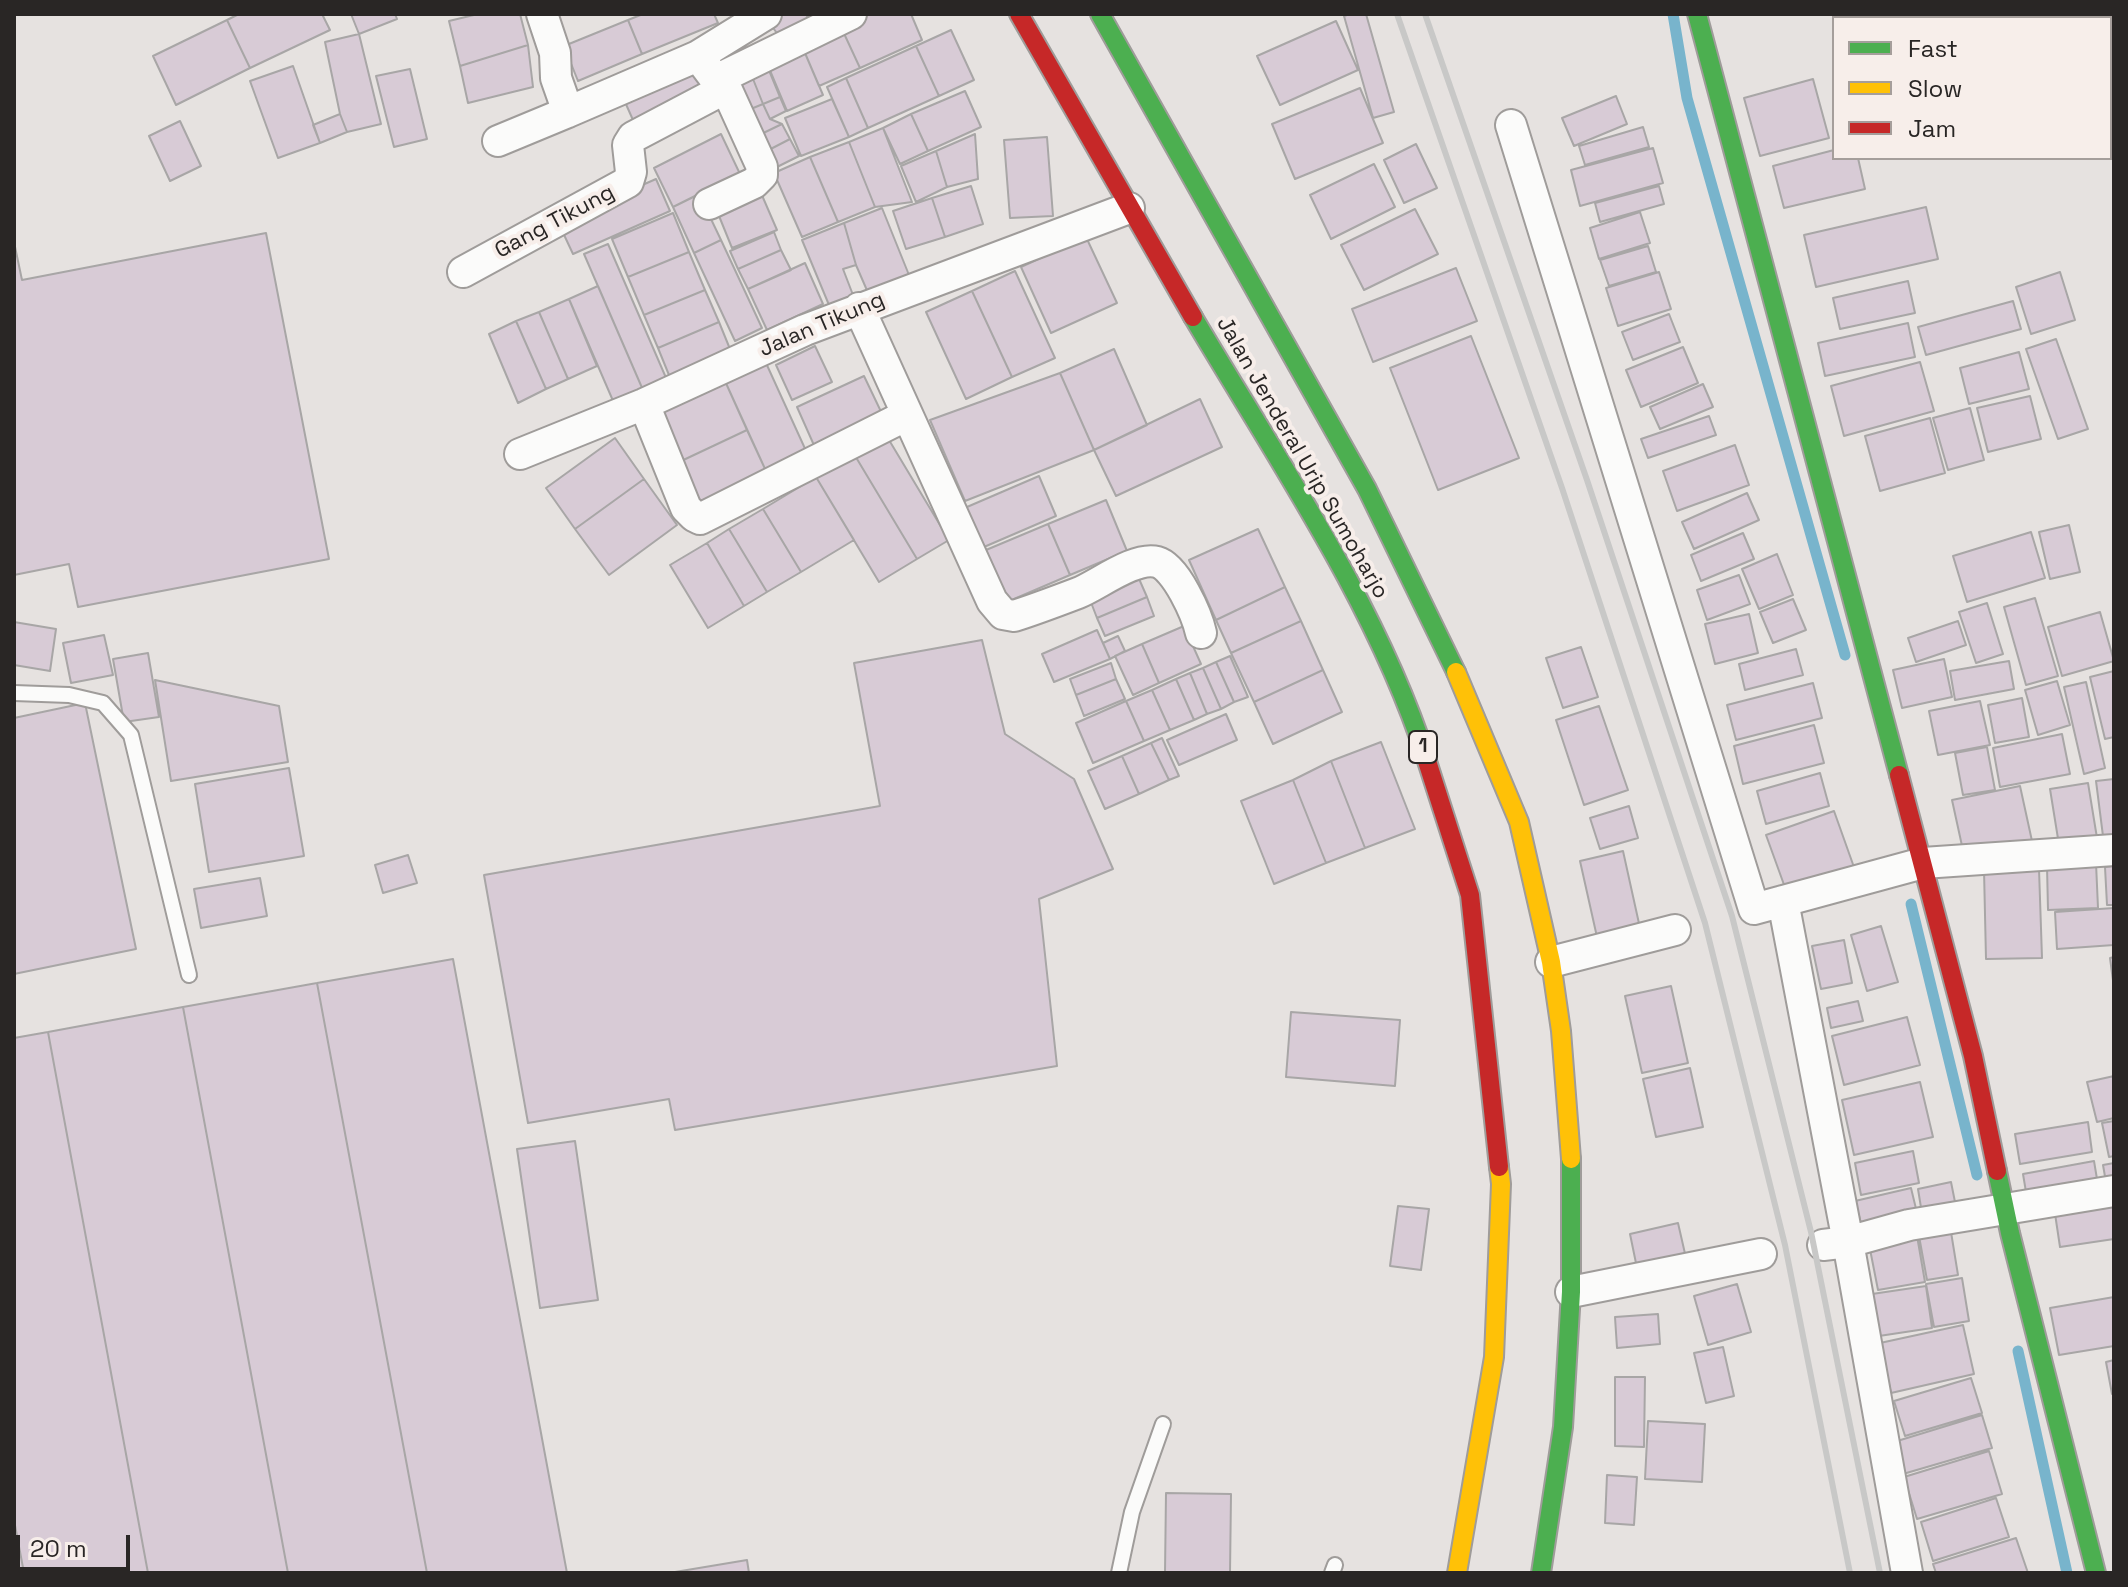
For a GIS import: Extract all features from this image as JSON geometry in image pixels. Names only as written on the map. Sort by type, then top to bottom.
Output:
[{"type":"main road","name":"Jalan Jenderal Urip Sumoharjo","points":[[1019,14],[1129,208],[1352,586],[1414,720],[1470,895],[1501,1184],[1494,1357],[1457,1573]]},
{"type":"main road","name":"Jalan Jenderal Urip Sumoharjo","points":[[1100,14],[1367,489],[1444,643],[1519,822],[1551,962],[1571,1139],[1571,1292],[1563,1427],[1541,1573]]},
{"type":"main road","points":[[1697,14],[1905,868],[1973,1056],[1988,1212],[2096,1573]]},
{"type":"street","points":[[542,14],[555,53],[556,78],[568,112]]},
{"type":"street","points":[[713,75],[766,14]]},
{"type":"street","points":[[498,141],[568,112],[713,75],[851,14]]},
{"type":"street","points":[[709,204],[754,183],[762,175],[762,167],[713,75]]},
{"type":"street","name":"Gang Tikung","points":[[463,272],[628,182],[631,172],[628,145],[633,137],[713,75]]},
{"type":"street","points":[[1511,125],[1754,909],[1905,868],[2114,850]]},
{"type":"street","name":"Jalan Tikung","points":[[520,454],[644,404],[859,308],[1129,208]]},
{"type":"street","points":[[859,308],[992,601],[1003,614],[1014,616],[1082,592],[1142,561],[1158,562],[1169,570],[1196,614],[1201,633]]},
{"type":"street","points":[[644,404],[686,508],[700,519],[907,415]]},
{"type":"street","points":[[1783,901],[1836,1243],[1907,1573]]},
{"type":"street","points":[[1551,962],[1675,930]]},
{"type":"street","points":[[1836,1243],[1909,1225],[2114,1191]]},
{"type":"street","points":[[1571,1292],[1761,1254]]},
{"type":"lane","points":[[14,693],[69,695],[103,703],[131,735],[189,975]]},
{"type":"lane","points":[[1119,1573],[1132,1512],[1163,1424]]},
{"type":"building","points":[[239,14],[322,14],[330,30],[250,68],[227,20]]},
{"type":"building","points":[[351,14],[395,14],[397,19],[359,34]]},
{"type":"building","points":[[478,14],[520,14],[528,45],[460,66],[449,21]]},
{"type":"building","points":[[643,14],[714,14],[718,23],[642,54],[628,20]]},
{"type":"building","points":[[778,14],[806,14],[812,27],[782,40],[768,21]]},
{"type":"building","points":[[869,14],[911,14],[922,40],[860,68],[841,27]]},
{"type":"building","points":[[1366,14],[1394,112],[1373,118],[1344,16]]},
{"type":"building","points":[[227,20],[250,68],[176,105],[153,56]]},
{"type":"building","points":[[628,20],[642,54],[578,81],[564,46]]},
{"type":"building","points":[[1336,21],[1358,70],[1280,105],[1257,56]]},
{"type":"building","points":[[841,27],[860,68],[819,86],[802,46]]},
{"type":"building","points":[[951,30],[974,80],[939,96],[916,46]]},
{"type":"building","points":[[359,34],[381,124],[347,132],[340,114],[325,42]]},
{"type":"building","points":[[528,45],[533,87],[468,103],[460,66]]},
{"type":"building","points":[[802,46],[823,95],[787,111],[766,61]]},
{"type":"building","points":[[916,46],[939,96],[868,128],[846,78]]},
{"type":"building","points":[[697,59],[712,95],[637,129],[621,93]]},
{"type":"building","points":[[766,63],[780,97],[763,104],[749,69]]},
{"type":"building","points":[[293,66],[320,143],[278,158],[250,81]]},
{"type":"building","points":[[410,69],[427,139],[394,147],[376,76]]},
{"type":"building","points":[[749,69],[763,104],[741,113],[726,78]]},
{"type":"building","points":[[846,78],[868,128],[849,137],[827,87]]},
{"type":"building","points":[[1813,79],[1829,138],[1760,156],[1744,98]]},
{"type":"building","points":[[1360,88],[1383,143],[1295,179],[1272,124]]},
{"type":"building","points":[[965,91],[981,127],[928,151],[911,114]]},
{"type":"building","points":[[1616,96],[1627,124],[1574,146],[1562,118]]},
{"type":"building","points":[[780,97],[786,111],[770,119],[763,104]]},
{"type":"building","points":[[832,99],[849,137],[801,156],[785,118]]},
{"type":"building","points":[[763,104],[770,119],[782,124],[753,138],[741,113]]},
{"type":"building","points":[[340,114],[347,132],[320,143],[313,125]]},
{"type":"building","points":[[911,114],[928,151],[900,164],[883,128]]},
{"type":"building","points":[[180,121],[201,166],[170,181],[149,136]]},
{"type":"building","points":[[782,124],[790,139],[761,154],[753,138]]},
{"type":"building","points":[[1643,127],[1649,147],[1585,165],[1579,146]]},
{"type":"building","points":[[883,128],[912,202],[875,207],[849,142]]},
{"type":"building","points":[[721,134],[740,174],[673,207],[654,168]]},
{"type":"building","points":[[975,134],[978,179],[947,187],[936,151]]},
{"type":"building","points":[[1047,137],[1053,216],[1010,218],[1004,140]]},
{"type":"building","points":[[790,139],[799,156],[769,171],[761,154]]},
{"type":"building","points":[[849,142],[875,207],[838,222],[810,157]]},
{"type":"building","points":[[1416,144],[1437,188],[1404,203],[1384,160]]},
{"type":"building","points":[[1653,148],[1663,183],[1580,206],[1571,170]]},
{"type":"building","points":[[936,151],[947,187],[916,202],[901,166]]},
{"type":"building","points":[[1832,151],[1832,160],[1858,160],[1865,189],[1784,208],[1773,166]]},
{"type":"building","points":[[810,157],[838,222],[802,237],[774,173]]},
{"type":"building","points":[[1374,164],[1395,207],[1331,239],[1310,195]]},
{"type":"building","points":[[656,179],[670,211],[573,254],[558,222]]},
{"type":"building","points":[[971,186],[983,224],[945,237],[932,198]]},
{"type":"building","points":[[1659,186],[1664,204],[1600,222],[1595,203]]},
{"type":"building","points":[[761,193],[777,230],[732,248],[717,211]]},
{"type":"building","points":[[699,194],[721,240],[694,253],[673,207]]},
{"type":"building","points":[[932,198],[945,237],[906,249],[893,211]]},
{"type":"building","points":[[1926,207],[1938,259],[1816,287],[1804,235]]},
{"type":"building","points":[[882,208],[911,280],[869,295],[856,265],[844,223]]},
{"type":"building","points":[[1415,209],[1438,254],[1364,290],[1341,245]]},
{"type":"building","points":[[1640,212],[1650,243],[1599,259],[1590,228]]},
{"type":"building","points":[[673,213],[689,252],[628,277],[612,239]]},
{"type":"building","points":[[844,223],[856,265],[843,269],[853,295],[829,305],[802,240]]},
{"type":"building","points":[[774,232],[781,250],[738,269],[730,251]]},
{"type":"building","points":[[266,233],[329,559],[78,607],[69,564],[14,575],[14,242],[22,280]]},
{"type":"building","points":[[1086,237],[1117,303],[1051,333],[1021,267]]},
{"type":"building","points":[[721,240],[762,328],[735,341],[694,253]]},
{"type":"building","points":[[608,244],[670,387],[646,397],[584,254]]},
{"type":"building","points":[[1648,246],[1656,272],[1609,286],[1600,260]]},
{"type":"building","points":[[781,250],[791,270],[748,289],[738,269]]},
{"type":"building","points":[[689,252],[705,290],[644,315],[628,277]]},
{"type":"building","points":[[805,263],[823,304],[767,330],[748,289]]},
{"type":"building","points":[[1456,268],[1477,321],[1373,362],[1352,309]]},
{"type":"building","points":[[1015,271],[1055,358],[1012,377],[972,291]]},
{"type":"building","points":[[1659,272],[1671,309],[1618,326],[1606,288]]},
{"type":"building","points":[[2060,272],[2075,320],[2031,334],[2016,287]]},
{"type":"building","points":[[1908,281],[1915,313],[1840,329],[1833,298]]},
{"type":"building","points":[[598,286],[646,397],[617,410],[569,299]]},
{"type":"building","points":[[705,290],[719,322],[658,348],[644,315]]},
{"type":"building","points":[[972,291],[1012,377],[966,399],[926,312]]},
{"type":"building","points":[[569,299],[597,366],[568,379],[539,312]]},
{"type":"building","points":[[2013,301],[2021,329],[1926,355],[1918,327]]},
{"type":"building","points":[[539,312],[568,379],[546,389],[516,321]]},
{"type":"building","points":[[1669,314],[1680,342],[1633,360],[1622,332]]},
{"type":"building","points":[[516,321],[546,389],[518,403],[489,334]]},
{"type":"building","points":[[719,322],[732,354],[671,380],[658,348]]},
{"type":"building","points":[[1908,323],[1915,357],[1825,376],[1818,343]]},
{"type":"building","points":[[1471,336],[1519,458],[1438,490],[1390,368]]},
{"type":"building","points":[[2056,339],[2088,429],[2058,439],[2026,349]]},
{"type":"building","points":[[815,346],[832,382],[792,400],[776,365]]},
{"type":"building","points":[[1683,347],[1698,383],[1641,407],[1626,370]]},
{"type":"building","points":[[1114,349],[1147,425],[1094,450],[1060,373]]},
{"type":"building","points":[[2019,352],[2029,389],[1969,404],[1960,368]]},
{"type":"building","points":[[1920,362],[1934,411],[1844,436],[1831,386]]},
{"type":"building","points":[[766,363],[807,453],[766,471],[725,381]]},
{"type":"building","points":[[1060,373],[1094,450],[965,501],[930,420]]},
{"type":"building","points":[[864,376],[885,420],[817,452],[797,407]]},
{"type":"building","points":[[725,381],[747,430],[677,463],[655,413]]},
{"type":"building","points":[[1703,384],[1713,407],[1660,429],[1650,407]]},
{"type":"building","points":[[2030,396],[2041,439],[1988,452],[1977,408]]},
{"type":"building","points":[[1200,399],[1222,447],[1116,496],[1094,450]]},
{"type":"building","points":[[1970,408],[1984,460],[1948,470],[1933,418]]},
{"type":"building","points":[[1709,416],[1716,435],[1648,458],[1641,439]]},
{"type":"building","points":[[1930,418],[1945,473],[1880,491],[1865,436]]},
{"type":"building","points":[[747,430],[766,471],[695,504],[677,463]]},
{"type":"building","points":[[886,435],[949,540],[917,559],[854,454]]},
{"type":"building","points":[[615,438],[644,479],[575,529],[546,488]]},
{"type":"building","points":[[1735,445],[1749,485],[1677,511],[1663,471]]},
{"type":"building","points":[[854,454],[917,559],[879,582],[816,477]]},
{"type":"building","points":[[1039,476],[1056,516],[977,550],[960,510]]},
{"type":"building","points":[[816,477],[854,540],[801,572],[763,509]]},
{"type":"building","points":[[644,479],[677,525],[609,575],[575,529]]},
{"type":"building","points":[[1747,493],[1759,520],[1694,549],[1682,522]]},
{"type":"building","points":[[1106,500],[1127,551],[1070,575],[1048,524]]},
{"type":"building","points":[[763,509],[801,572],[767,592],[729,529]]},
{"type":"building","points":[[1048,524],[1070,575],[1007,602],[986,550]]},
{"type":"building","points":[[2069,525],[2080,572],[2050,579],[2039,532]]},
{"type":"building","points":[[729,529],[767,592],[744,606],[707,543]]},
{"type":"building","points":[[1258,529],[1285,587],[1216,620],[1189,560]]},
{"type":"building","points":[[2031,532],[2045,578],[1967,602],[1953,556]]},
{"type":"building","points":[[1743,533],[1754,559],[1701,581],[1691,555]]},
{"type":"building","points":[[707,543],[744,606],[708,628],[670,565]]},
{"type":"building","points":[[1777,554],[1793,595],[1759,609],[1742,569]]},
{"type":"building","points":[[1136,572],[1147,597],[1097,618],[1087,592]]},
{"type":"building","points":[[1739,575],[1750,604],[1707,620],[1697,590]]},
{"type":"building","points":[[1285,587],[1301,621],[1231,653],[1216,620]]},
{"type":"building","points":[[1147,597],[1154,616],[1105,636],[1097,618]]},
{"type":"building","points":[[2035,598],[2058,676],[2026,685],[2004,607]]},
{"type":"building","points":[[1793,599],[1806,630],[1773,643],[1760,612]]},
{"type":"building","points":[[1987,603],[2003,654],[1976,663],[1959,612]]},
{"type":"building","points":[[2100,612],[2114,661],[2062,676],[2048,627]]},
{"type":"building","points":[[1749,614],[1758,653],[1715,664],[1705,624]]},
{"type":"building","points":[[1301,621],[1323,670],[1254,702],[1231,653]]},
{"type":"building","points":[[1958,621],[1966,645],[1916,662],[1908,638]]},
{"type":"building","points":[[14,622],[56,629],[50,671],[14,665]]},
{"type":"building","points":[[1184,626],[1201,664],[1159,683],[1142,644]]},
{"type":"building","points":[[1097,630],[1110,659],[1054,682],[1042,654]]},
{"type":"building","points":[[104,635],[113,675],[71,683],[63,643]]},
{"type":"building","points":[[1118,636],[1125,651],[1110,659],[1103,643]]},
{"type":"building","points":[[982,640],[1005,734],[1074,779],[1113,869],[1039,899],[1057,1066],[675,1130],[669,1099],[528,1123],[484,875],[880,806],[854,663]]},
{"type":"building","points":[[1142,644],[1159,683],[1133,695],[1115,656]]},
{"type":"building","points":[[1581,647],[1598,697],[1563,708],[1546,658]]},
{"type":"building","points":[[1796,649],[1803,675],[1745,690],[1739,664]]},
{"type":"building","points":[[148,653],[159,717],[124,722],[113,659]]},
{"type":"building","points":[[1230,656],[1248,697],[1234,702],[1216,662]]},
{"type":"building","points":[[1944,659],[1952,697],[1902,708],[1893,670]]},
{"type":"building","points":[[2009,661],[2014,689],[1955,700],[1950,671]]},
{"type":"building","points":[[1216,662],[1234,702],[1221,709],[1203,668]]},
{"type":"building","points":[[1111,663],[1116,679],[1076,695],[1070,679]]},
{"type":"building","points":[[1203,668],[1221,709],[1207,714],[1190,673]]},
{"type":"building","points":[[1323,670],[1342,712],[1273,744],[1254,702]]},
{"type":"building","points":[[2114,671],[2114,737],[2105,739],[2090,677]]},
{"type":"building","points":[[1190,673],[1207,714],[1194,720],[1176,679]]},
{"type":"building","points":[[1116,679],[1125,699],[1084,716],[1076,695]]},
{"type":"building","points":[[1176,679],[1194,720],[1170,730],[1152,690]]},
{"type":"building","points":[[155,680],[279,706],[288,762],[171,781]]},
{"type":"building","points":[[2057,681],[2070,725],[2038,735],[2025,690]]},
{"type":"building","points":[[2086,682],[2105,768],[2084,774],[2064,687]]},
{"type":"building","points":[[1813,683],[1822,718],[1736,740],[1727,705]]},
{"type":"building","points":[[1152,690],[1170,730],[1144,741],[1126,701]]},
{"type":"building","points":[[2022,698],[2029,737],[1995,743],[1988,705]]},
{"type":"building","points":[[1126,701],[1144,741],[1093,763],[1076,723]]},
{"type":"building","points":[[1980,701],[1990,745],[1938,755],[1929,711]]},
{"type":"building","points":[[85,703],[136,949],[14,974],[14,718]]},
{"type":"building","points":[[1599,706],[1628,790],[1584,805],[1556,720]]},
{"type":"building","points":[[1226,714],[1237,740],[1179,765],[1167,740]]},
{"type":"building","points":[[1814,725],[1824,763],[1743,784],[1734,746]]},
{"type":"building","points":[[2062,734],[2070,774],[2000,787],[1993,748]]},
{"type":"building","points":[[1162,738],[1179,776],[1169,780],[1151,743]]},
{"type":"building","points":[[1381,742],[1415,829],[1365,848],[1331,761]]},
{"type":"building","points":[[1151,743],[1169,780],[1139,794],[1122,756]]},
{"type":"building","points":[[1987,747],[1995,790],[1963,795],[1955,753]]},
{"type":"building","points":[[1122,756],[1139,794],[1105,809],[1088,771]]},
{"type":"building","points":[[1331,761],[1365,848],[1326,863],[1293,780]]},
{"type":"building","points":[[289,768],[304,856],[209,872],[195,784]]},
{"type":"building","points":[[1820,773],[1829,806],[1766,824],[1757,791]]},
{"type":"building","points":[[2114,779],[2114,843],[2104,844],[2096,781]]},
{"type":"building","points":[[1293,780],[1326,863],[1274,884],[1241,801]]},
{"type":"building","points":[[2088,783],[2098,844],[2060,851],[2050,789]]},
{"type":"building","points":[[2020,786],[2032,841],[1964,855],[1952,800]]},
{"type":"building","points":[[1629,806],[1638,838],[1600,849],[1590,818]]},
{"type":"building","points":[[1834,811],[1855,870],[1787,893],[1766,835]]},
{"type":"building","points":[[1623,851],[1640,928],[1597,937],[1580,861]]},
{"type":"building","points":[[408,855],[417,883],[383,893],[375,865]]},
{"type":"building","points":[[2096,863],[2098,908],[2048,910],[2047,866]]},
{"type":"building","points":[[2114,866],[2114,905],[2107,905],[2105,867]]},
{"type":"building","points":[[2039,869],[2042,958],[1986,959],[1984,870]]},
{"type":"building","points":[[260,878],[267,916],[201,928],[194,889]]},
{"type":"building","points":[[2114,908],[2114,945],[2057,949],[2055,912]]},
{"type":"building","points":[[1881,926],[1898,982],[1867,991],[1851,935]]},
{"type":"building","points":[[1844,940],[1852,983],[1821,989],[1812,946]]},
{"type":"building","points":[[2114,957],[2114,988],[2110,958]]},
{"type":"building","points":[[453,959],[567,1573],[427,1573],[317,983]]},
{"type":"building","points":[[317,983],[427,1573],[288,1573],[183,1007]]},
{"type":"building","points":[[1671,986],[1688,1063],[1642,1073],[1625,996]]},
{"type":"building","points":[[1858,1001],[1863,1021],[1831,1028],[1827,1008]]},
{"type":"building","points":[[183,1007],[288,1573],[148,1573],[48,1032]]},
{"type":"building","points":[[1291,1012],[1400,1020],[1395,1086],[1286,1077]]},
{"type":"building","points":[[1907,1017],[1920,1065],[1844,1085],[1832,1036]]},
{"type":"building","points":[[48,1032],[148,1573],[24,1573],[14,1520],[14,1038]]},
{"type":"building","points":[[1690,1068],[1703,1127],[1656,1137],[1643,1079]]},
{"type":"building","points":[[2114,1076],[2114,1118],[2097,1122],[2087,1082]]},
{"type":"building","points":[[1920,1082],[1933,1137],[1854,1155],[1842,1100]]},
{"type":"building","points":[[2114,1121],[2114,1156],[2109,1157],[2102,1123]]},
{"type":"building","points":[[2088,1122],[2092,1152],[2020,1164],[2015,1134]]},
{"type":"building","points":[[575,1141],[598,1300],[540,1308],[517,1149]]},
{"type":"building","points":[[1913,1151],[1919,1183],[1861,1195],[1855,1163]]},
{"type":"building","points":[[2094,1161],[2098,1185],[2027,1198],[2023,1174]]},
{"type":"building","points":[[2114,1163],[2114,1187],[2107,1188],[2103,1165]]},
{"type":"building","points":[[1951,1182],[1957,1212],[1923,1220],[1918,1189]]},
{"type":"building","points":[[1911,1188],[1918,1217],[1863,1231],[1855,1201]]},
{"type":"building","points":[[2114,1199],[2114,1239],[2060,1247],[2054,1207]]},
{"type":"building","points":[[1398,1206],[1429,1209],[1421,1270],[1390,1266]]},
{"type":"building","points":[[1678,1223],[1686,1258],[1637,1268],[1630,1234]]},
{"type":"building","points":[[1916,1230],[1925,1282],[1878,1290],[1868,1239]]},
{"type":"building","points":[[1951,1232],[1958,1275],[1927,1280],[1919,1236]]},
{"type":"building","points":[[1962,1278],[1969,1321],[1934,1327],[1926,1284]]},
{"type":"building","points":[[1737,1284],[1751,1332],[1708,1345],[1694,1296]]},
{"type":"building","points":[[1926,1286],[1932,1328],[1879,1336],[1872,1294]]},
{"type":"building","points":[[2114,1297],[2114,1346],[2059,1355],[2050,1308]]},
{"type":"building","points":[[1658,1314],[1660,1344],[1617,1348],[1615,1317]]},
{"type":"building","points":[[1963,1325],[1974,1374],[1891,1393],[1880,1343]]},
{"type":"building","points":[[1723,1347],[1734,1396],[1706,1403],[1694,1353]]},
{"type":"building","points":[[2114,1360],[2114,1394],[2112,1394],[2106,1362]]},
{"type":"building","points":[[1615,1377],[1645,1377],[1644,1447],[1615,1446]]},
{"type":"building","points":[[1971,1378],[1982,1413],[1905,1436],[1894,1401]]},
{"type":"building","points":[[1982,1415],[1992,1448],[1903,1474],[1894,1442]]},
{"type":"building","points":[[1648,1421],[1705,1424],[1702,1482],[1645,1479]]},
{"type":"building","points":[[1989,1451],[2002,1494],[1917,1519],[1904,1477]]},
{"type":"building","points":[[1607,1475],[1637,1477],[1634,1525],[1605,1523]]},
{"type":"building","points":[[1166,1493],[1231,1494],[1230,1573],[1165,1573]]},
{"type":"building","points":[[1996,1498],[2009,1537],[1933,1561],[1921,1522]]},
{"type":"building","points":[[14,1520],[24,1573],[14,1573]]},
{"type":"building","points":[[2016,1538],[2028,1573],[1936,1573],[1933,1564]]},
{"type":"building","points":[[747,1560],[749,1573],[669,1573]]},
{"type":"waterway","points":[[1673,14],[1687,98],[1845,655]]},
{"type":"waterway","points":[[1911,904],[1977,1175]]},
{"type":"waterway","points":[[2018,1351],[2067,1573]]},
{"type":"railway","points":[[1397,14],[1562,488],[1705,923],[1785,1245],[1850,1573]]},
{"type":"railway","points":[[1425,14],[1587,480],[1732,916],[1811,1232],[1880,1573]]},
{"type":"traffic: fast","points":[[1100,14],[1367,489],[1456,672]]},
{"type":"traffic: fast","points":[[1697,14],[1899,775]]},
{"type":"traffic: fast","points":[[1193,317],[1290,477],[1352,588],[1405,701],[1426,758]]},
{"type":"traffic: fast","points":[[1541,1573],[1563,1427],[1571,1292],[1571,1159]]},
{"type":"traffic: fast","points":[[1997,1171],[2096,1573]]},
{"type":"traffic: slow","points":[[1456,672],[1519,822],[1551,962],[1561,1031],[1571,1159]]},
{"type":"traffic: slow","points":[[1457,1573],[1494,1357],[1501,1184],[1499,1167]]},
{"type":"traffic: jam","points":[[1019,14],[1193,317]]},
{"type":"traffic: jam","points":[[1426,758],[1470,895],[1499,1167]]},
{"type":"traffic: jam","points":[[1899,775],[1973,1056],[1997,1171]]}]
